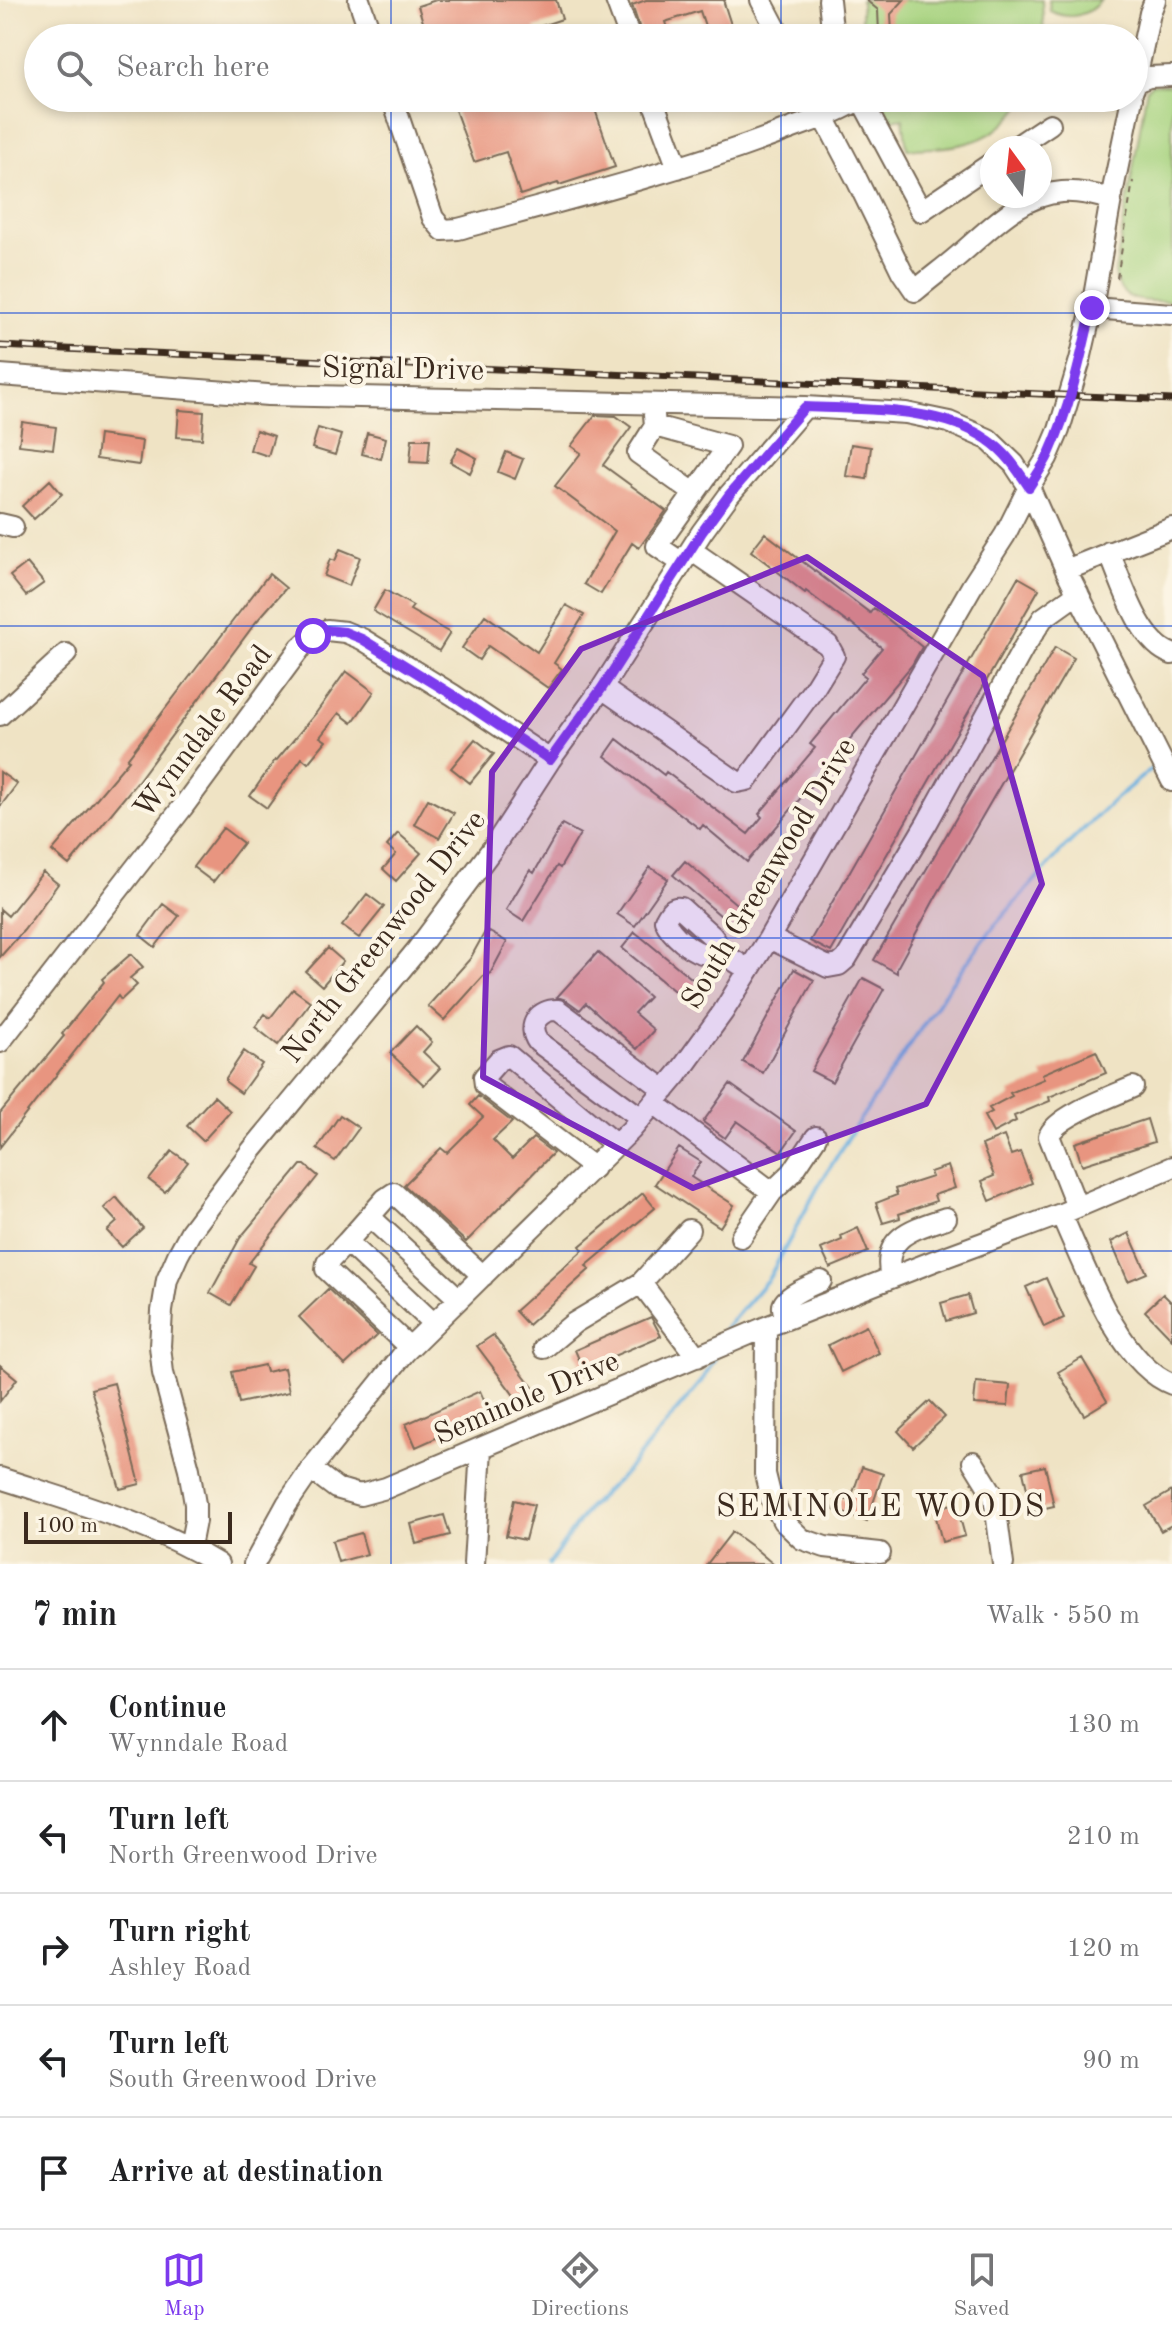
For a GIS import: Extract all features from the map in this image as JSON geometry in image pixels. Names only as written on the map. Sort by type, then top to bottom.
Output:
[{"type":"street","points":[[359,0],[367,24]]},
{"type":"street","points":[[616,0],[625,24]]},
{"type":"street","points":[[761,0],[774,24]]},
{"type":"street","points":[[829,0],[832,24]]},
{"type":"street","name":"South Greenwood Drive","points":[[1148,24],[1155,0]]},
{"type":"street","points":[[1148,78],[1172,76]]},
{"type":"street","points":[[397,112],[433,218],[443,230],[458,229],[722,155],[809,112]]},
{"type":"street","points":[[657,112],[678,168]]},
{"type":"street","points":[[822,112],[902,272],[915,291],[1025,202],[1062,192],[1083,192],[1111,199]]},
{"type":"street","points":[[868,112],[921,211],[980,171]]},
{"type":"street","name":"South Greenwood Drive","points":[[254,1564],[287,1504],[371,1392],[409,1347],[594,1168],[653,1104],[723,1012],[769,938],[1047,458],[1059,430],[1080,360],[1129,112]]},
{"type":"street","points":[[1032,136],[1050,124]]},
{"type":"street","points":[[1092,308],[1172,314]]},
{"type":"street","name":"Signal Drive","points":[[0,375],[268,395],[805,407],[906,413],[949,422],[988,439],[1014,464],[1029,487],[1066,570],[1172,781]]},
{"type":"street","points":[[652,403],[655,426],[638,453],[694,493]]},
{"type":"street","name":"North Greenwood Drive","points":[[190,1547],[195,1504],[189,1469],[163,1373],[160,1346],[167,1280],[178,1255],[191,1231],[252,1150],[417,950],[493,848],[687,556],[741,481],[805,407]]},
{"type":"street","points":[[602,688],[737,782],[747,780],[834,656],[828,645],[687,556],[657,546],[728,446],[655,426]]},
{"type":"street","points":[[716,462],[741,481]]},
{"type":"street","points":[[1066,570],[1172,528]]},
{"type":"street","points":[[1109,552],[1148,638],[1164,652],[1172,654]]},
{"type":"street","points":[[769,938],[828,967],[839,965],[846,959],[927,823],[1024,647],[1043,618],[1078,593]]},
{"type":"street","name":"Wynndale Road","points":[[0,1042],[182,808],[301,647],[313,636],[327,630],[345,632],[362,639],[550,760]]},
{"type":"street","points":[[0,715],[66,654]]},
{"type":"street","points":[[714,948],[749,970]]},
{"type":"street","points":[[653,1104],[558,1010],[543,1013],[532,1026],[532,1033],[538,1042],[653,1104],[772,1192]]},
{"type":"street","points":[[594,1168],[485,1085],[484,1077],[499,1060],[509,1056],[616,1145]]},
{"type":"street","points":[[1133,1087],[1074,1114],[1055,1126],[1049,1136],[1069,1211],[1105,1311],[1122,1340],[1140,1360],[1172,1384]]},
{"type":"street","points":[[741,1237],[816,1137]]},
{"type":"street","name":"Seminole Drive","points":[[311,1469],[336,1488],[360,1495],[413,1478],[766,1327],[1069,1211],[1172,1167]]},
{"type":"street","points":[[409,1347],[326,1269],[327,1263],[385,1199],[394,1193],[483,1276]]},
{"type":"street","points":[[370,1217],[458,1298]]},
{"type":"street","points":[[891,1278],[888,1255],[899,1238],[946,1218]]},
{"type":"street","points":[[544,1348],[574,1323],[641,1283],[689,1230]]},
{"type":"street","points":[[347,1242],[433,1323]]},
{"type":"street","points":[[786,1319],[784,1302],[821,1281]]},
{"type":"street","points":[[641,1283],[712,1350]]},
{"type":"street","points":[[766,1327],[765,1474],[771,1498],[783,1521],[802,1539],[825,1547],[880,1553]]},
{"type":"street","points":[[474,1564],[481,1449]]},
{"type":"street","points":[[973,1462],[994,1496],[1003,1564]]},
{"type":"street","points":[[0,1478],[133,1522],[190,1547],[218,1564]]},
{"type":"highlighted area","points":[[807,557],[983,676],[1042,884],[926,1104],[693,1188],[483,1077],[492,772],[581,649]]},
{"type":"green space","points":[[861,0],[1042,0],[1043,24],[861,24]]},
{"type":"green space","points":[[1049,0],[1101,0],[1090,10],[1071,16],[1050,11]]},
{"type":"green space","points":[[1152,84],[1172,85],[1172,301],[1143,301],[1127,296],[1117,283],[1115,272],[1143,112],[1148,112],[1148,87]]},
{"type":"green space","points":[[886,112],[1016,112],[1002,126],[975,141],[907,149],[903,118],[886,121]]},
{"type":"building","points":[[436,0],[556,0],[562,19],[547,24],[424,24],[418,6]]},
{"type":"building","points":[[646,0],[725,0],[731,24],[704,24],[700,11],[666,24],[638,24],[632,5]]},
{"type":"building","points":[[866,0],[904,0],[891,14],[892,24],[879,24],[878,10]]},
{"type":"building","points":[[456,112],[596,112],[615,167],[520,195],[506,152],[474,162]]},
{"type":"building","points":[[179,410],[204,412],[202,439],[177,437]]},
{"type":"building","points":[[595,415],[616,416],[631,427],[603,465],[666,511],[639,548],[632,543],[601,594],[584,584],[615,531],[555,486],[581,453],[571,446]]},
{"type":"building","points":[[22,422],[56,427],[53,449],[19,445]]},
{"type":"building","points":[[318,428],[341,435],[335,455],[312,448]]},
{"type":"building","points":[[256,430],[274,436],[268,456],[250,450]]},
{"type":"building","points":[[367,433],[386,438],[381,459],[362,454]]},
{"type":"building","points":[[99,435],[142,441],[139,465],[96,459]]},
{"type":"building","points":[[412,439],[430,439],[428,463],[410,462]]},
{"type":"building","points":[[851,444],[871,447],[867,479],[846,476]]},
{"type":"building","points":[[458,448],[477,458],[470,473],[450,462]]},
{"type":"building","points":[[506,452],[523,459],[515,479],[498,472]]},
{"type":"building","points":[[50,480],[62,494],[34,519],[22,506]]},
{"type":"building","points":[[765,533],[870,613],[874,608],[922,647],[912,665],[747,862],[703,825],[700,829],[605,756],[617,739],[748,834],[762,817],[759,814],[815,748],[810,744],[866,677],[861,673],[882,648],[751,551]]},
{"type":"building","points":[[340,549],[360,557],[349,586],[324,576],[330,559],[335,561]]},
{"type":"building","points":[[27,563],[44,583],[26,596],[10,576]]},
{"type":"building","points":[[269,574],[286,588],[256,622],[138,781],[69,865],[52,851],[129,760]]},
{"type":"building","points":[[1018,577],[1039,589],[831,952],[810,941]]},
{"type":"building","points":[[385,590],[413,606],[410,610],[450,633],[439,651],[373,611]]},
{"type":"building","points":[[566,605],[584,615],[554,663],[562,669],[548,688],[488,646],[479,660],[462,648],[485,615],[537,652]]},
{"type":"building","points":[[1055,647],[1074,658],[934,900],[897,973],[874,960]]},
{"type":"building","points":[[346,671],[374,692],[352,723],[339,713],[320,737],[326,741],[308,763],[302,758],[267,808],[250,796]]},
{"type":"building","points":[[475,739],[494,754],[470,783],[451,768]]},
{"type":"building","points":[[0,772],[17,784],[0,807]]},
{"type":"building","points":[[428,799],[454,813],[439,838],[414,824]]},
{"type":"building","points":[[562,824],[580,834],[523,921],[506,910],[530,870],[534,873]]},
{"type":"building","points":[[223,828],[243,843],[213,882],[193,867]]},
{"type":"building","points":[[398,833],[421,853],[396,881],[383,869],[396,854],[387,846]]},
{"type":"building","points":[[685,861],[747,913],[734,927],[673,875]]},
{"type":"building","points":[[650,867],[668,879],[635,926],[617,914]]},
{"type":"building","points":[[43,872],[58,884],[0,957],[0,909],[8,916]]},
{"type":"building","points":[[367,894],[384,907],[359,938],[342,926]]},
{"type":"building","points":[[163,904],[179,916],[155,947],[140,935]]},
{"type":"building","points":[[486,930],[507,942],[490,974],[487,972],[444,1020],[428,1006],[470,959]]},
{"type":"building","points":[[635,932],[697,983],[684,999],[622,948]]},
{"type":"building","points":[[328,948],[343,961],[322,986],[306,972]]},
{"type":"building","points":[[598,952],[649,997],[634,1013],[654,1030],[637,1049],[586,1003],[580,1010],[557,997]]},
{"type":"building","points":[[131,954],[143,967],[130,978],[137,985],[121,1000],[118,996],[0,1147],[0,1113],[64,1036],[62,1034],[104,982],[102,979]]},
{"type":"building","points":[[794,969],[814,980],[763,1073],[743,1062]]},
{"type":"building","points":[[863,978],[884,989],[832,1082],[811,1071]]},
{"type":"building","points":[[293,989],[311,1002],[278,1045],[255,1027],[265,1014],[270,1018]]},
{"type":"building","points":[[416,1026],[432,1042],[423,1052],[440,1068],[424,1085],[390,1053]]},
{"type":"building","points":[[244,1051],[262,1064],[241,1093],[226,1082],[226,1078]]},
{"type":"building","points":[[1096,1051],[1106,1073],[1049,1097],[1050,1101],[1014,1116],[1016,1121],[993,1133],[984,1116],[992,1112],[989,1108],[1012,1096],[1010,1093],[1044,1079],[1042,1074]]},
{"type":"building","points":[[730,1084],[796,1131],[781,1152],[737,1121],[725,1138],[703,1122]]},
{"type":"building","points":[[214,1096],[230,1111],[203,1141],[187,1126]]},
{"type":"building","points":[[478,1096],[512,1122],[493,1140],[512,1159],[533,1138],[553,1153],[466,1242],[404,1185],[441,1148],[447,1153],[483,1117],[470,1105]]},
{"type":"building","points":[[340,1115],[359,1128],[335,1161],[317,1149]]},
{"type":"building","points":[[1147,1119],[1154,1142],[1082,1165],[1075,1143]]},
{"type":"building","points":[[1004,1136],[1011,1155],[1020,1152],[1032,1183],[990,1201],[982,1181],[994,1176],[982,1145]]},
{"type":"building","points":[[679,1148],[701,1162],[691,1177],[734,1205],[720,1227],[655,1184]]},
{"type":"building","points":[[172,1151],[188,1162],[165,1192],[149,1180]]},
{"type":"building","points":[[301,1165],[318,1176],[249,1263],[254,1266],[231,1305],[210,1293],[240,1238]]},
{"type":"building","points":[[948,1166],[955,1188],[934,1195],[936,1201],[883,1223],[876,1203],[897,1195],[895,1189],[932,1177],[930,1172]]},
{"type":"building","points":[[643,1193],[655,1208],[586,1266],[590,1269],[528,1325],[515,1311],[583,1250],[580,1246]]},
{"type":"building","points":[[116,1197],[143,1228],[122,1247],[107,1231],[117,1222],[104,1208]]},
{"type":"building","points":[[858,1228],[868,1252],[830,1268],[821,1249],[842,1240],[841,1236]]},
{"type":"building","points":[[1129,1233],[1147,1273],[1128,1281],[1111,1242]]},
{"type":"building","points":[[1046,1278],[1064,1318],[1044,1327],[1026,1287]]},
{"type":"building","points":[[328,1289],[377,1335],[345,1365],[299,1317]]},
{"type":"building","points":[[1163,1294],[1172,1303],[1172,1339],[1145,1311]]},
{"type":"building","points":[[968,1295],[973,1313],[946,1321],[941,1303]]},
{"type":"building","points":[[651,1317],[661,1336],[583,1369],[575,1350]]},
{"type":"building","points":[[866,1326],[879,1353],[841,1372],[828,1345]]},
{"type":"building","points":[[493,1335],[535,1390],[519,1402],[477,1346]]},
{"type":"building","points":[[1082,1358],[1107,1401],[1084,1415],[1058,1372]]},
{"type":"building","points":[[0,1365],[17,1379],[0,1401]]},
{"type":"building","points":[[264,1365],[266,1372],[284,1368],[289,1392],[239,1403],[232,1372]]},
{"type":"building","points":[[976,1382],[1010,1385],[1008,1406],[974,1404]]},
{"type":"building","points":[[114,1383],[140,1484],[120,1489],[91,1389]]},
{"type":"building","points":[[480,1391],[490,1414],[416,1447],[406,1424]]},
{"type":"building","points":[[930,1401],[945,1417],[913,1447],[898,1431]]},
{"type":"building","points":[[1045,1466],[1054,1506],[1032,1511],[1023,1471]]},
{"type":"building","points":[[862,1467],[883,1474],[867,1521],[834,1510],[838,1497],[850,1501]]},
{"type":"building","points":[[1172,1491],[1172,1525],[1161,1531],[1146,1506]]},
{"type":"building","points":[[514,1500],[534,1505],[525,1540],[506,1536]]},
{"type":"building","points":[[956,1503],[965,1536],[942,1542],[934,1509]]},
{"type":"building","points":[[444,1515],[450,1535],[416,1544],[411,1524]]},
{"type":"building","points":[[732,1532],[758,1551],[773,1564],[707,1564]]},
{"type":"building","points":[[361,1533],[367,1554],[338,1562],[332,1541]]},
{"type":"waterway","points":[[721,1338],[724,1330],[769,1278],[853,1130],[952,982],[995,925],[1063,849],[1155,766]]},
{"type":"waterway","points":[[549,1564],[589,1507],[624,1474],[702,1381],[715,1358]]},
{"type":"railway","points":[[0,346],[1172,400]]},
{"type":"district","name":"SEMINOLE WOODS","points":[[881,1505]]},
{"type":"route","points":[[313,636],[327,630],[345,632],[362,639],[550,760],[602,688],[702,532],[729,495],[805,407],[906,413],[949,422],[988,439],[1014,464],[1029,487],[1047,458],[1059,430],[1092,308]]}]
